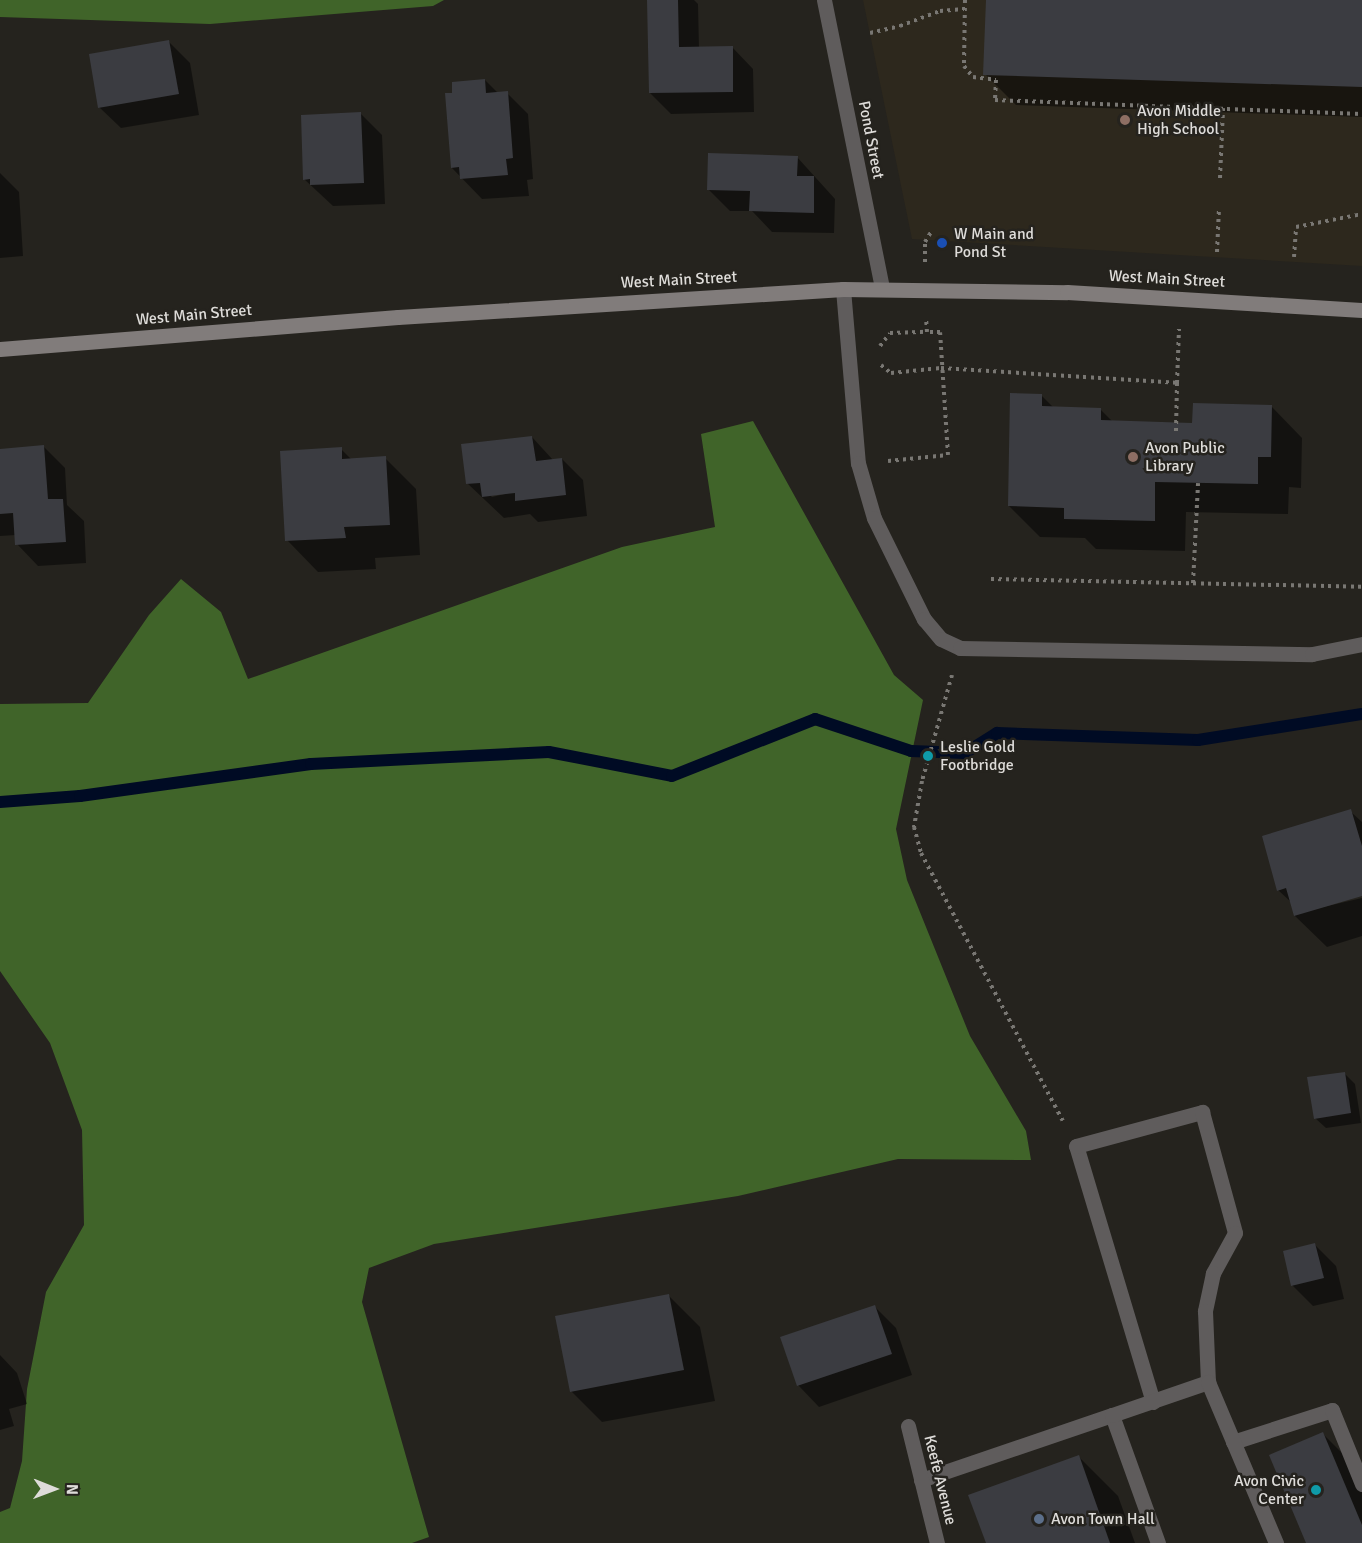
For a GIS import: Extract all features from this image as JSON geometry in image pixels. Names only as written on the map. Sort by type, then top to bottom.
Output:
[{"type":"main road","name":"West Main Street","points":[[0,349],[398,316],[843,289],[926,288],[1179,298],[1362,310]]},
{"type":"street","name":"Pond Street","points":[[824,0],[882,288]]},
{"type":"street","points":[[843,289],[858,463],[874,518],[924,619],[941,639],[960,648],[1312,654],[1362,644]]},
{"type":"street","points":[[1153,1402],[1076,1146],[1202,1112],[1235,1233],[1213,1274],[1204,1311],[1208,1382],[1276,1543]]},
{"type":"street","points":[[921,1480],[1208,1382]]},
{"type":"street","points":[[1233,1442],[1332,1410],[1362,1484]]},
{"type":"street","points":[[1112,1415],[1158,1543]]},
{"type":"street","name":"Keefe Avenue","points":[[908,1426],[937,1543]]},
{"type":"path","points":[[965,0],[964,66],[973,77],[996,80],[995,99],[1362,114]]},
{"type":"path","points":[[870,33],[900,26],[940,11],[964,9]]},
{"type":"path","points":[[1220,178],[1223,108]]},
{"type":"path","points":[[1217,252],[1219,208]]},
{"type":"path","points":[[1294,256],[1296,227],[1362,214]]},
{"type":"path","points":[[927,332],[925,242],[931,232]]},
{"type":"path","points":[[1176,431],[1179,298]]},
{"type":"path","points":[[858,463],[948,455],[941,368],[940,332],[890,333],[880,344],[880,363],[891,373],[941,368],[1177,383]]},
{"type":"path","points":[[1193,584],[1198,483]]},
{"type":"path","points":[[991,579],[1362,587]]},
{"type":"path","points":[[960,648],[937,720],[919,790],[914,827],[921,853],[1076,1146]]},
{"type":"shaded area","name":"Avon Middle High School","points":[[863,0],[1362,0],[1362,266],[912,239]]},
{"type":"green space","points":[[0,0],[444,0],[433,6],[210,24],[0,17]]},
{"type":"green space","points":[[753,421],[894,675],[923,700],[896,829],[907,880],[970,1036],[1026,1131],[1031,1160],[898,1159],[738,1196],[434,1244],[369,1268],[362,1302],[429,1537],[412,1543],[0,1543],[0,1512],[10,1508],[22,1461],[27,1389],[46,1292],[84,1225],[82,1130],[50,1043],[0,971],[0,704],[88,703],[149,615],[181,579],[221,612],[248,679],[622,547],[715,527],[701,434]]},
{"type":"building","points":[[647,0],[678,0],[679,47],[733,46],[733,92],[649,93]]},
{"type":"building","points":[[986,0],[1362,0],[1362,87],[983,75]]},
{"type":"building","points":[[169,40],[179,94],[98,108],[89,54]]},
{"type":"building","points":[[485,79],[486,93],[508,91],[513,158],[506,159],[508,175],[460,179],[459,167],[451,168],[445,93],[452,93],[452,82]]},
{"type":"building","points":[[361,112],[364,183],[310,185],[310,179],[303,180],[301,115]]},
{"type":"building","points":[[708,153],[798,156],[797,176],[814,176],[814,213],[749,211],[750,191],[707,190]]},
{"type":"building","name":"Avon Public Library","points":[[1010,393],[1042,394],[1042,406],[1101,408],[1101,420],[1192,423],[1193,403],[1272,405],[1271,457],[1258,457],[1258,484],[1155,482],[1155,521],[1064,519],[1064,508],[1008,506]]},
{"type":"building","points":[[532,436],[536,461],[562,458],[566,495],[515,501],[515,493],[482,497],[480,483],[466,484],[461,444]]},
{"type":"building","points":[[44,445],[48,499],[63,499],[66,542],[15,545],[13,513],[0,514],[0,449]]},
{"type":"building","points":[[342,447],[342,459],[386,456],[390,525],[344,527],[346,538],[285,541],[280,451]]},
{"type":"building","points":[[1351,809],[1362,846],[1362,896],[1294,916],[1286,888],[1277,891],[1262,836]]},
{"type":"building","points":[[1345,1072],[1351,1113],[1314,1119],[1307,1077]]},
{"type":"building","points":[[1315,1243],[1324,1278],[1291,1286],[1283,1251]]},
{"type":"building","points":[[669,1294],[684,1370],[570,1392],[555,1316]]},
{"type":"building","points":[[875,1305],[892,1354],[797,1386],[780,1337]]},
{"type":"building","name":"Avon Civic Center","points":[[1323,1432],[1362,1525],[1362,1543],[1306,1543],[1269,1455]]},
{"type":"building","name":"Avon Town Hall","points":[[1079,1455],[1110,1543],[986,1543],[968,1495]]},
{"type":"waterway","points":[[0,802],[80,796],[311,764],[549,752],[672,776],[815,719],[911,751],[965,753],[997,733],[1198,740],[1362,714]]},
{"type":"place","name":"Avon Middle High School","points":[[1125,120]]},
{"type":"place","name":"W Main and Pond St","points":[[942,243]]},
{"type":"place","name":"Avon Public Library","points":[[1133,457]]},
{"type":"place","name":"Leslie Gold Footbridge","points":[[928,756]]},
{"type":"place","name":"Avon Civic Center","points":[[1316,1490]]},
{"type":"place","name":"Avon Town Hall","points":[[1039,1519]]}]
